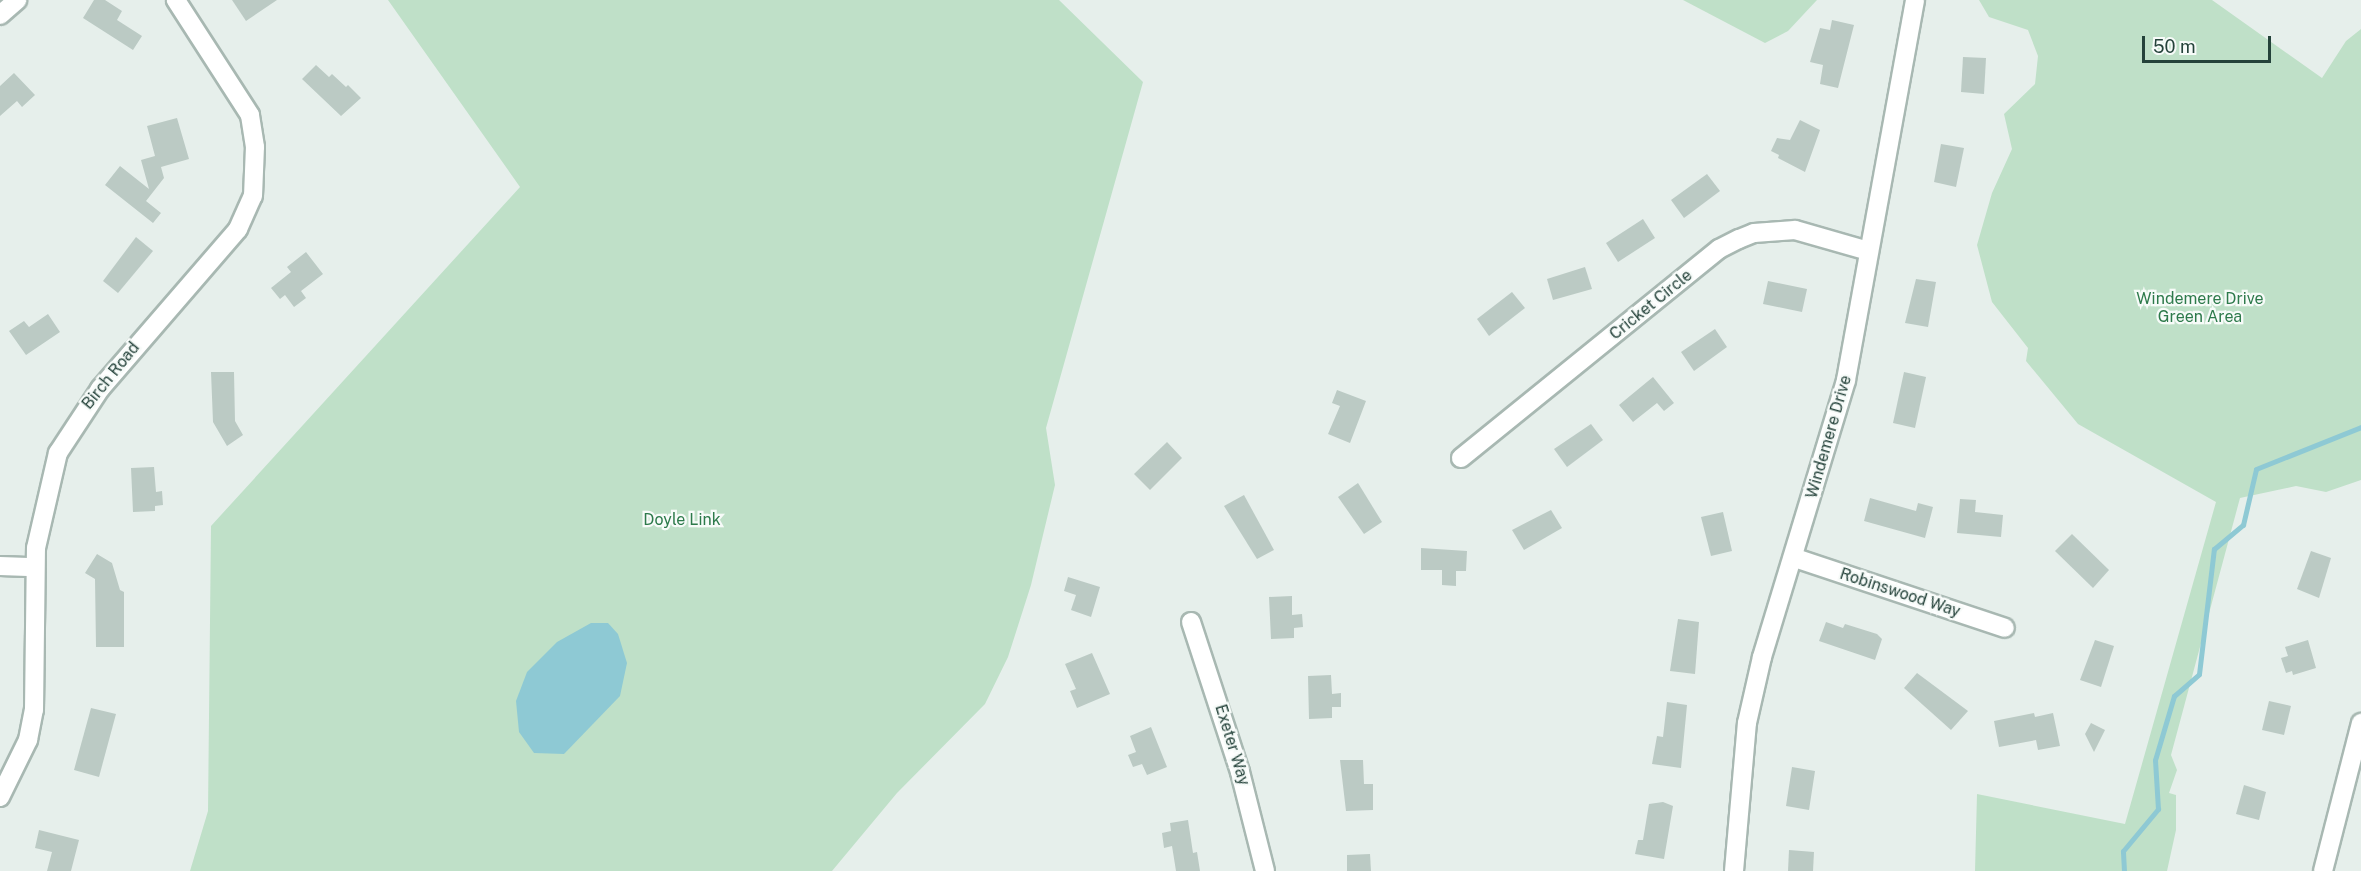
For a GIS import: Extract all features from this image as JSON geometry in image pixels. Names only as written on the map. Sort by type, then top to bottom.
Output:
[{"type":"street","points":[[0,15],[17,0]]},
{"type":"street","name":"Birch Road","points":[[0,797],[28,740],[34,710],[35,567],[49,479],[69,431],[138,343],[238,229],[253,196],[255,147],[250,115],[176,0]]},
{"type":"street","name":"Windemere Drive","points":[[1734,871],[1747,723],[1762,657],[1795,558],[1846,380],[1915,0]]},
{"type":"street","name":"Cricket Circle","points":[[1461,458],[1719,249],[1739,238],[1754,233],[1795,230],[1868,251]]},
{"type":"street","name":"Robinswood Way","points":[[1795,558],[2005,628]]},
{"type":"street","points":[[0,566],[35,567]]},
{"type":"street","name":"Exeter Way","points":[[1191,622],[1240,772],[1265,871]]},
{"type":"street","points":[[2323,871],[2361,723]]},
{"type":"green space","name":"Doyle Link","points":[[388,0],[1059,0],[1143,82],[1046,428],[1055,485],[1031,585],[1008,657],[985,704],[897,793],[832,871],[190,871],[208,811],[211,526],[520,187]]},
{"type":"green space","points":[[1683,0],[1817,0],[1788,31],[1765,43]]},
{"type":"green space","name":"Windemere Drive Green Area","points":[[1979,0],[2212,0],[2322,78],[2346,41],[2361,29],[2361,480],[2326,492],[2296,486],[2240,498],[2171,755],[2177,770],[2169,793],[2176,795],[2176,830],[2167,871],[1975,871],[1977,794],[2125,824],[2216,502],[2078,424],[2026,361],[2028,348],[1992,302],[1977,245],[1992,193],[2012,149],[2004,114],[2035,84],[2038,56],[2028,30],[1989,17]]},
{"type":"water","points":[[591,623],[608,623],[618,634],[627,663],[620,696],[564,754],[534,753],[519,732],[516,701],[527,672],[557,642]]},
{"type":"building","points":[[94,0],[105,0],[122,11],[117,20],[142,36],[133,50],[83,18]]},
{"type":"building","points":[[232,0],[277,0],[246,21]]},
{"type":"building","points":[[1832,20],[1854,25],[1838,88],[1820,84],[1823,65],[1810,62],[1820,28],[1830,30]]},
{"type":"building","points":[[1963,57],[1986,58],[1984,94],[1961,92]]},
{"type":"building","points":[[316,65],[329,77],[332,74],[346,87],[348,85],[361,98],[341,116],[302,79]]},
{"type":"building","points":[[14,73],[35,95],[22,107],[17,101],[0,116],[0,86]]},
{"type":"building","points":[[177,118],[189,159],[161,167],[164,178],[146,201],[161,213],[153,223],[105,185],[120,166],[149,189],[141,160],[155,156],[147,126]]},
{"type":"building","points":[[1800,120],[1820,130],[1805,172],[1778,158],[1779,155],[1771,151],[1777,138],[1790,140]]},
{"type":"building","points":[[1941,144],[1964,148],[1956,187],[1934,182]]},
{"type":"building","points":[[1707,174],[1720,191],[1684,218],[1671,200]]},
{"type":"building","points":[[1643,219],[1655,238],[1618,262],[1606,243]]},
{"type":"building","points":[[136,237],[153,251],[118,293],[103,281]]},
{"type":"building","points":[[306,252],[323,274],[301,291],[306,298],[294,307],[285,295],[280,299],[271,288],[291,272],[287,267]]},
{"type":"building","points":[[1585,267],[1592,289],[1553,300],[1547,279]]},
{"type":"building","points":[[1916,279],[1936,282],[1928,327],[1905,323]]},
{"type":"building","points":[[1768,281],[1807,289],[1802,312],[1763,304]]},
{"type":"building","points":[[1512,292],[1525,308],[1489,336],[1477,319]]},
{"type":"building","points":[[48,314],[60,332],[26,355],[9,331],[24,321],[29,327]]},
{"type":"building","points":[[1715,329],[1727,347],[1694,371],[1681,352]]},
{"type":"building","points":[[211,372],[234,372],[235,421],[243,435],[227,446],[213,422]]},
{"type":"building","points":[[1904,372],[1926,377],[1915,428],[1893,423]]},
{"type":"building","points":[[1653,377],[1674,403],[1664,411],[1657,403],[1633,422],[1619,405]]},
{"type":"building","points":[[1337,390],[1366,401],[1350,443],[1328,434],[1340,406],[1332,403]]},
{"type":"building","points":[[1591,424],[1603,440],[1567,467],[1554,449]]},
{"type":"building","points":[[1167,442],[1182,458],[1150,490],[1134,474]]},
{"type":"building","points":[[154,467],[156,492],[162,491],[163,505],[155,506],[155,511],[133,512],[131,468]]},
{"type":"building","points":[[1358,483],[1382,522],[1364,534],[1338,497]]},
{"type":"building","points":[[1244,495],[1274,550],[1257,559],[1224,506]]},
{"type":"building","points":[[1870,498],[1916,511],[1918,503],[1933,507],[1925,538],[1864,521]]},
{"type":"building","points":[[1960,499],[1976,500],[1975,512],[2003,515],[2001,537],[1957,533]]},
{"type":"building","points":[[1551,510],[1562,528],[1524,550],[1512,530]]},
{"type":"building","points":[[1723,512],[1732,551],[1711,556],[1701,517]]},
{"type":"building","points":[[2072,534],[2109,570],[2093,588],[2055,551]]},
{"type":"building","points":[[1421,548],[1467,551],[1466,571],[1456,571],[1456,586],[1442,585],[1442,570],[1421,570]]},
{"type":"building","points":[[2311,551],[2331,558],[2319,598],[2297,589]]},
{"type":"building","points":[[97,554],[112,563],[120,590],[124,592],[124,647],[96,647],[95,579],[85,573]]},
{"type":"building","points":[[1068,577],[1100,587],[1091,617],[1071,610],[1076,595],[1064,591]]},
{"type":"building","points":[[1292,596],[1292,615],[1302,614],[1303,627],[1294,628],[1294,638],[1271,639],[1269,597]]},
{"type":"building","points":[[1678,619],[1699,622],[1695,674],[1670,671]]},
{"type":"building","points":[[1826,622],[1843,628],[1845,624],[1877,634],[1882,639],[1875,660],[1819,641]]},
{"type":"building","points":[[2095,640],[2114,646],[2101,687],[2080,680]]},
{"type":"building","points":[[2308,640],[2316,668],[2293,675],[2292,671],[2286,673],[2281,658],[2288,656],[2285,647]]},
{"type":"building","points":[[1092,653],[1110,694],[1077,708],[1070,691],[1076,689],[1065,664]]},
{"type":"building","points":[[1917,673],[1968,711],[1951,730],[1904,688]]},
{"type":"building","points":[[1331,675],[1332,694],[1341,693],[1341,707],[1332,707],[1332,718],[1309,719],[1308,676]]},
{"type":"building","points":[[2269,701],[2291,706],[2284,735],[2262,730]]},
{"type":"building","points":[[1667,702],[1687,705],[1681,768],[1652,764],[1657,736],[1663,737]]},
{"type":"building","points":[[91,708],[116,714],[99,777],[74,770]]},
{"type":"building","points":[[2034,713],[2035,717],[2053,713],[2060,746],[2038,750],[2036,740],[1999,747],[1994,721]]},
{"type":"building","points":[[2091,723],[2105,730],[2094,752],[2085,734]]},
{"type":"building","points":[[1151,727],[1167,767],[1147,775],[1142,764],[1133,767],[1128,755],[1136,752],[1130,736]]},
{"type":"building","points":[[1340,760],[1363,760],[1364,784],[1373,784],[1373,810],[1346,811]]},
{"type":"building","points":[[1792,767],[1815,771],[1809,810],[1786,806]]},
{"type":"building","points":[[2244,785],[2266,792],[2259,820],[2236,814]]},
{"type":"building","points":[[1663,802],[1673,806],[1664,859],[1635,854],[1638,840],[1643,840],[1649,804]]},
{"type":"building","points":[[1188,820],[1193,853],[1197,852],[1200,871],[1176,871],[1172,846],[1164,848],[1162,833],[1171,831],[1170,823]]},
{"type":"building","points":[[39,830],[79,840],[71,871],[47,871],[52,852],[35,848]]},
{"type":"building","points":[[1789,850],[1814,852],[1813,871],[1788,871]]},
{"type":"building","points":[[1370,854],[1371,871],[1347,871],[1347,855]]},
{"type":"waterway","points":[[2124,871],[2123,851],[2158,809],[2155,760],[2174,696],[2199,674],[2214,549],[2243,525],[2256,469],[2361,427]]}]
